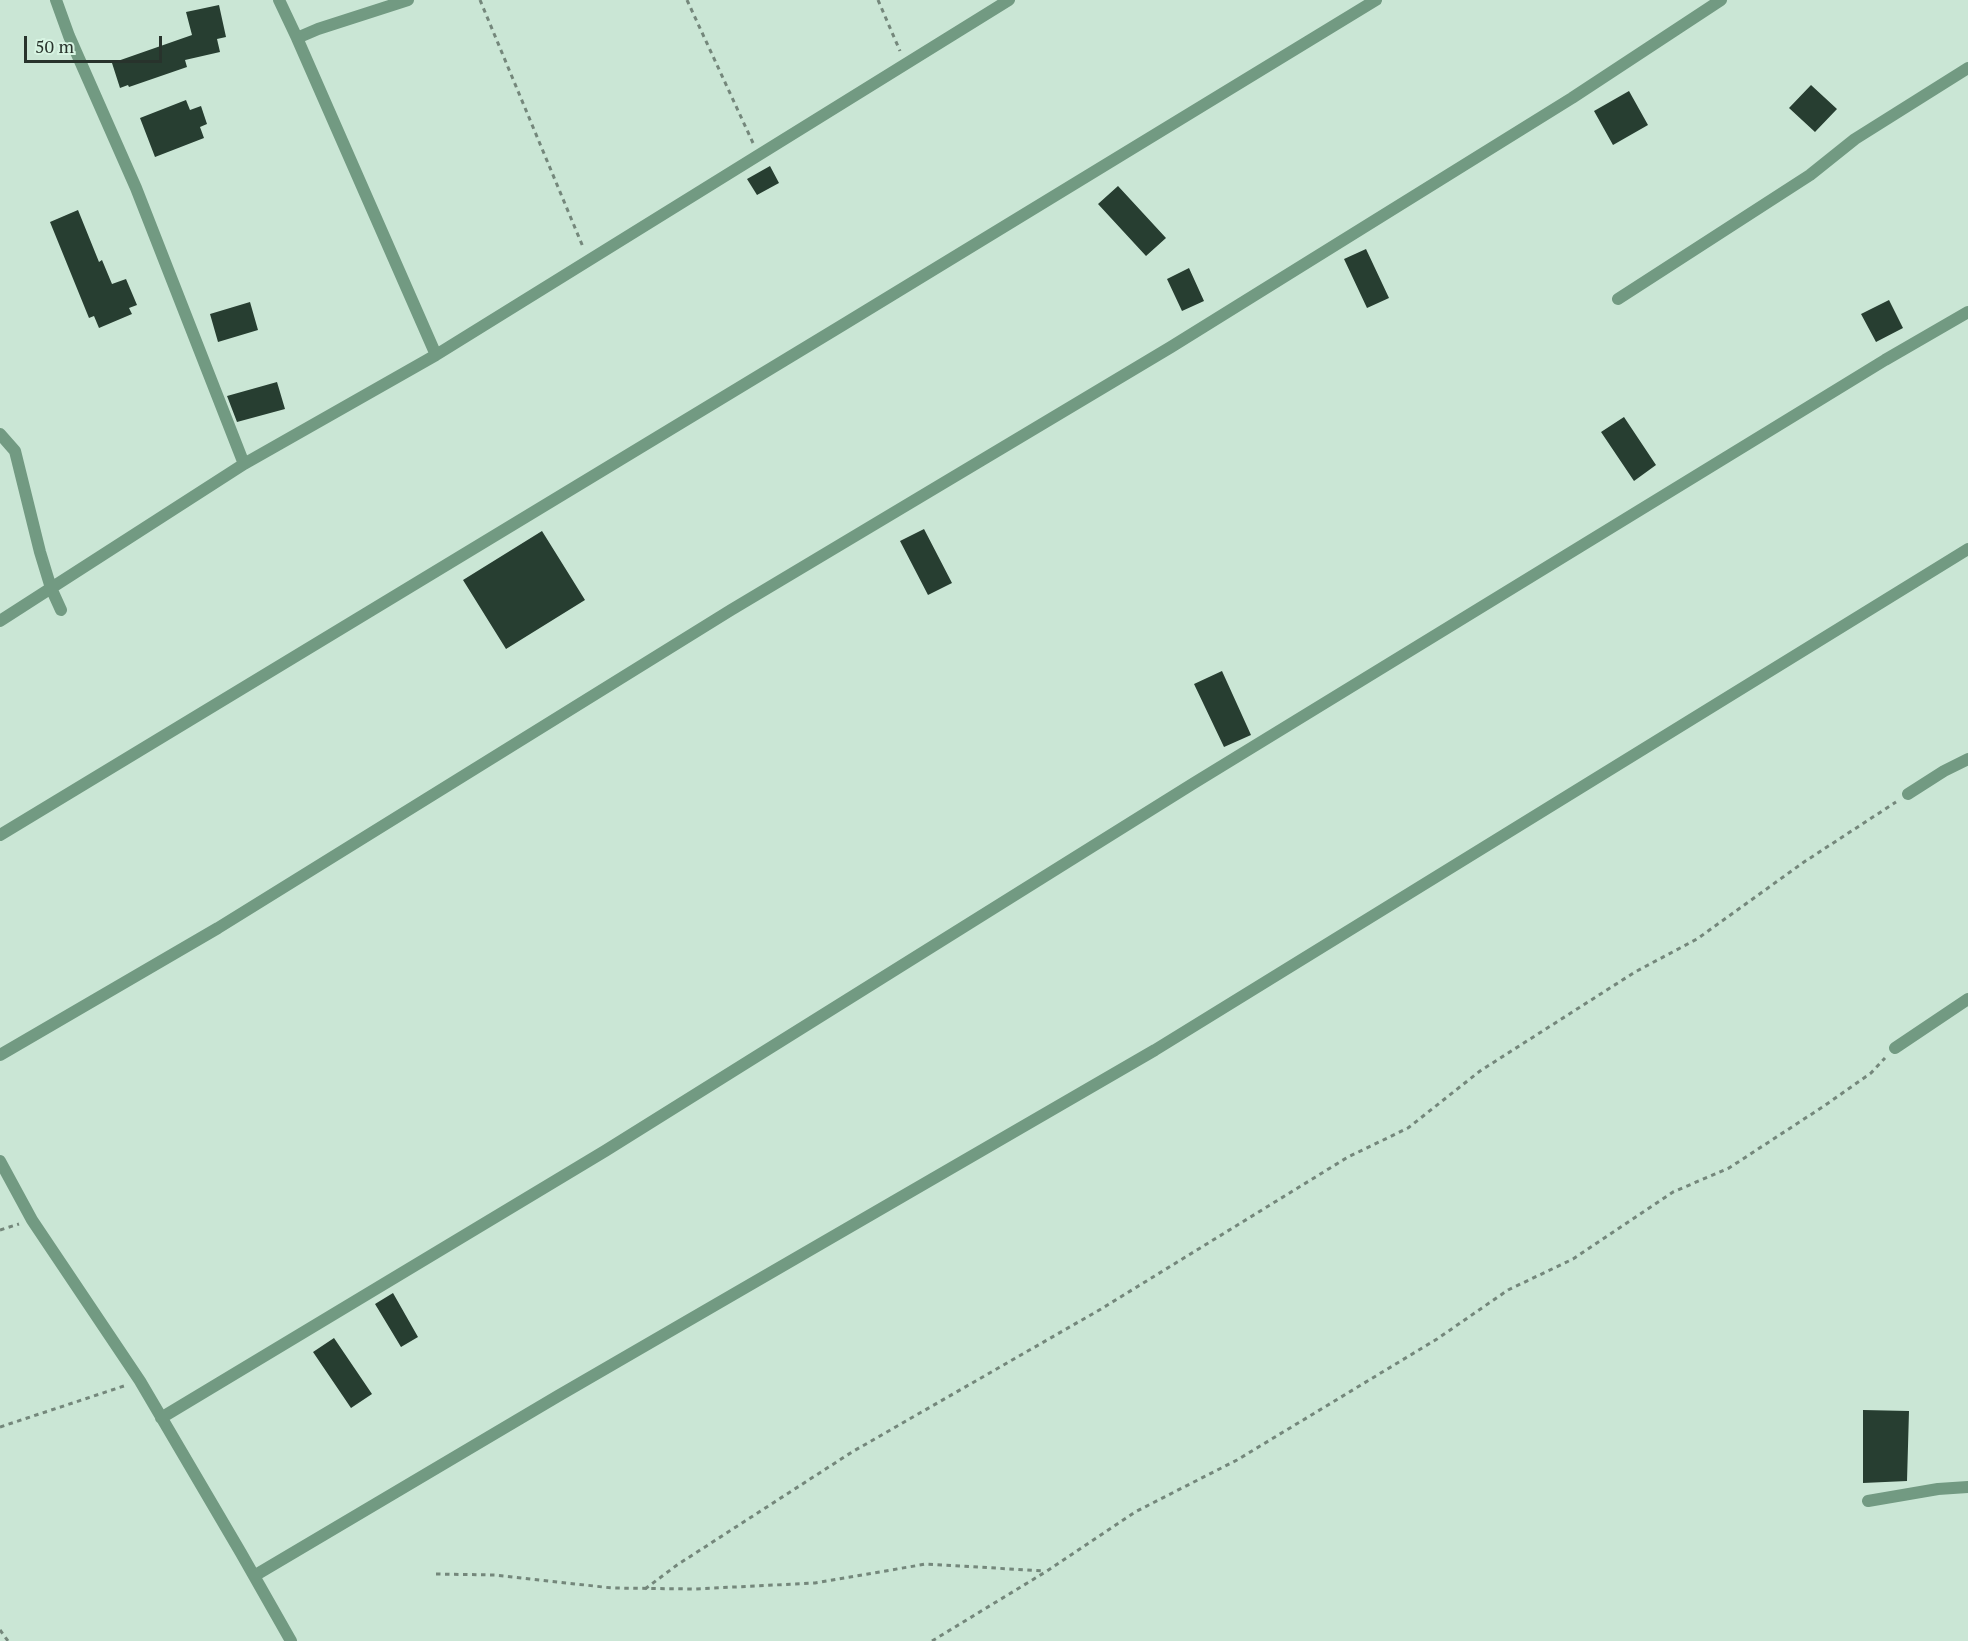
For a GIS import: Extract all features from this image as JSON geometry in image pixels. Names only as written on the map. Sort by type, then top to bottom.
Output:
[{"type":"street","points":[[56,0],[69,36],[136,188],[244,464]]},
{"type":"street","points":[[279,0],[435,355]]},
{"type":"street","points":[[297,38],[408,0]]},
{"type":"street","points":[[0,621],[244,464],[435,355],[1009,0]]},
{"type":"street","points":[[0,835],[1376,0]]},
{"type":"street","points":[[0,1055],[218,928],[731,610],[1171,347],[1572,98],[1721,0]]},
{"type":"street","points":[[1618,299],[1810,175],[1855,139],[1968,68]]},
{"type":"street","points":[[161,1418],[604,1151],[1194,783],[1875,366],[1968,312]]},
{"type":"street","points":[[0,434],[15,451],[40,552],[51,588],[61,610]]},
{"type":"street","points":[[254,1576],[558,1396],[1155,1050],[1968,549]]},
{"type":"street","points":[[1908,795],[1944,771],[1968,759]]},
{"type":"street","points":[[1895,1048],[1968,999]]},
{"type":"street","points":[[0,1161],[33,1220],[140,1381],[291,1641]]},
{"type":"street","points":[[1868,1501],[1938,1489],[1968,1487]]},
{"type":"path","points":[[480,0],[589,260]]},
{"type":"path","points":[[687,0],[759,155]]},
{"type":"path","points":[[878,0],[906,64]]},
{"type":"path","points":[[645,1589],[677,1565],[852,1452],[1101,1309],[1348,1157],[1408,1128],[1480,1071],[1635,972],[1697,939],[1804,862],[1908,795]]},
{"type":"path","points":[[932,1641],[1047,1571],[1135,1512],[1237,1460],[1437,1339],[1508,1290],[1573,1258],[1673,1192],[1729,1168],[1871,1073],[1895,1048]]},
{"type":"path","points":[[0,1428],[140,1381]]},
{"type":"path","points":[[436,1574],[495,1575],[612,1588],[694,1589],[815,1583],[926,1564],[1047,1571]]},
{"type":"path","points":[[0,1629],[8,1641]]},
{"type":"building","points":[[219,5],[226,37],[217,39],[220,52],[185,60],[187,67],[120,88],[112,63],[192,35],[186,12]]},
{"type":"building","points":[[1811,85],[1837,109],[1815,132],[1789,108]]},
{"type":"building","points":[[1629,91],[1648,125],[1613,145],[1594,111]]},
{"type":"building","points":[[186,100],[190,110],[201,106],[207,124],[200,127],[204,138],[155,157],[140,118]]},
{"type":"building","points":[[770,166],[779,183],[757,195],[747,179]]},
{"type":"building","points":[[1118,186],[1166,238],[1146,256],[1098,204]]},
{"type":"building","points":[[78,210],[99,262],[102,260],[112,284],[126,279],[137,305],[129,308],[132,314],[99,328],[94,316],[89,318],[50,222]]},
{"type":"building","points":[[1366,249],[1389,298],[1367,308],[1344,259]]},
{"type":"building","points":[[1189,268],[1204,301],[1182,311],[1167,279]]},
{"type":"building","points":[[1889,300],[1903,328],[1876,342],[1861,314]]},
{"type":"building","points":[[250,302],[258,330],[218,342],[210,314]]},
{"type":"building","points":[[277,382],[285,409],[237,422],[227,396]]},
{"type":"building","points":[[1624,417],[1656,465],[1634,481],[1601,432]]},
{"type":"building","points":[[924,529],[952,583],[928,595],[900,541]]},
{"type":"building","points":[[542,531],[585,600],[506,649],[463,580]]},
{"type":"building","points":[[1222,671],[1251,735],[1224,747],[1194,684]]},
{"type":"building","points":[[393,1293],[418,1337],[401,1347],[375,1304]]},
{"type":"building","points":[[334,1338],[372,1394],[351,1408],[313,1352]]},
{"type":"building","points":[[1863,1410],[1909,1411],[1907,1481],[1863,1483]]}]
